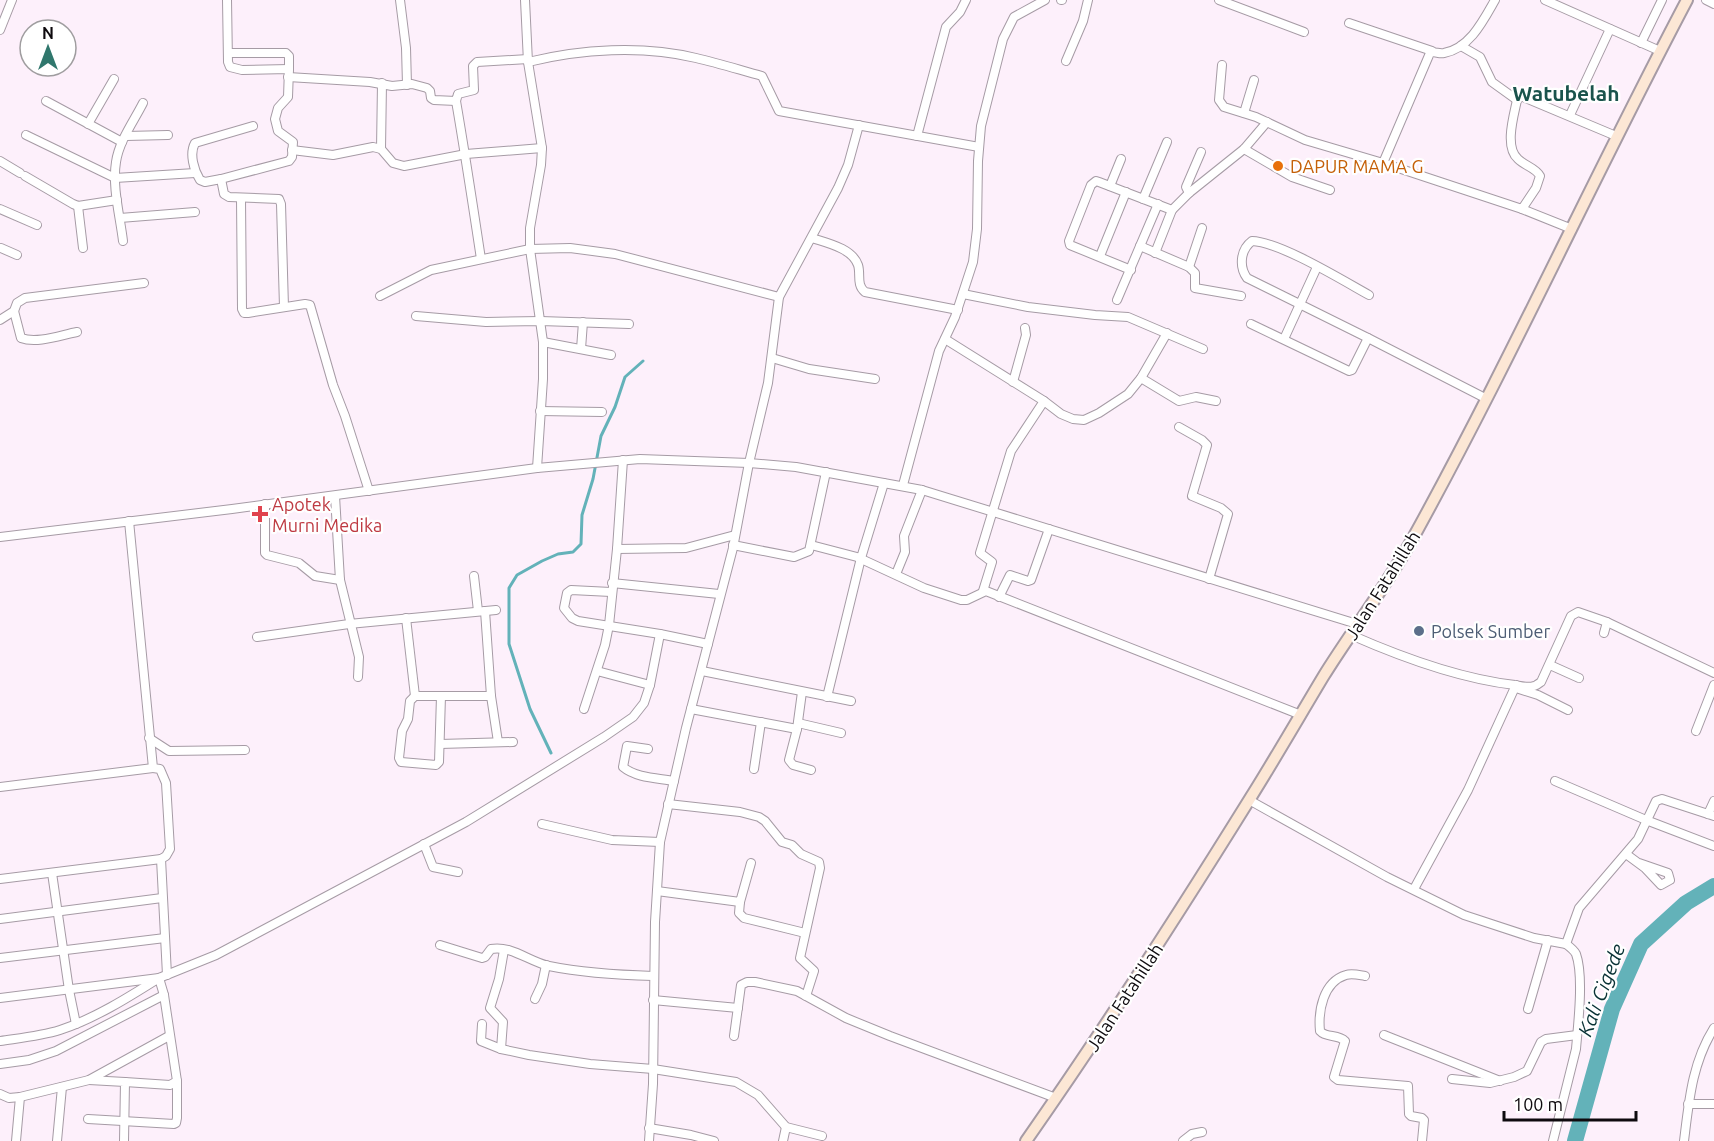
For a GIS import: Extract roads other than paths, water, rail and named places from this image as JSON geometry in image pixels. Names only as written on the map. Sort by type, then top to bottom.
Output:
[{"type":"street","points":[[0,30],[12,0]]},
{"type":"street","points":[[227,0],[228,53],[230,67],[236,70],[288,73],[392,86],[407,85],[427,88],[434,100],[456,101]]},
{"type":"street","points":[[400,0],[406,48],[407,85]]},
{"type":"street","points":[[525,0],[528,61],[542,148],[530,228],[530,249],[543,342],[537,468]]},
{"type":"street","points":[[917,136],[946,27],[960,12],[966,0]]},
{"type":"street","points":[[903,485],[939,351],[957,310],[973,262],[979,147],[984,111],[1007,30],[1018,13],[1045,0]]},
{"type":"street","points":[[1066,61],[1083,21],[1088,0]]},
{"type":"street","points":[[1219,0],[1304,32]]},
{"type":"street","points":[[1348,23],[1444,53],[1461,46],[1476,30],[1495,0]]},
{"type":"street","points":[[1545,0],[1660,51]]},
{"type":"street","points":[[1641,43],[1662,0]]},
{"type":"street","name":"Jalan Fatahillah","points":[[1026,1141],[1108,1023],[1250,800],[1357,624],[1384,588],[1487,399],[1616,136],[1687,0]]},
{"type":"street","points":[[1706,0],[1714,4]]},
{"type":"street","points":[[1570,116],[1610,29]]},
{"type":"street","points":[[1461,46],[1480,57],[1492,82],[1517,100]]},
{"type":"street","points":[[481,258],[456,101],[458,94],[474,90],[473,66],[477,62],[528,61],[557,55],[607,51],[654,51],[694,57],[762,76],[779,111],[979,147]]},
{"type":"street","points":[[1383,163],[1421,70],[1432,51]]},
{"type":"street","points":[[228,53],[286,53],[289,56],[288,97],[278,108],[275,119],[278,130],[293,142],[292,159],[221,179],[205,182],[200,180],[195,173],[192,153],[195,143],[253,126]]},
{"type":"street","points":[[1222,65],[1220,103],[1224,107],[1267,122],[1305,140],[1522,209],[1572,229]]},
{"type":"street","points":[[88,123],[114,79]]},
{"type":"street","points":[[1244,113],[1254,80]]},
{"type":"street","points":[[381,149],[382,83]]},
{"type":"street","points":[[1522,209],[1536,188],[1540,176],[1538,172],[1516,159],[1512,150],[1511,141],[1519,96],[1616,136]]},
{"type":"street","points":[[46,101],[124,139],[168,135]]},
{"type":"street","points":[[123,241],[117,200],[116,162],[124,139],[143,103]]},
{"type":"street","points":[[1155,253],[1172,210],[1189,193],[1244,149],[1267,122]]},
{"type":"street","points":[[649,1141],[653,1069],[653,976],[660,842],[733,545],[768,383],[779,297],[812,238],[848,165],[859,125]]},
{"type":"street","points":[[26,135],[116,178],[195,173]]},
{"type":"street","points":[[1143,199],[1167,142]]},
{"type":"street","points":[[292,150],[333,155],[370,147],[381,149],[393,163],[399,166],[466,154],[542,148]]},
{"type":"street","points":[[1244,149],[1292,177],[1330,190]]},
{"type":"street","points":[[1189,193],[1186,187],[1201,152]]},
{"type":"street","points":[[1110,186],[1121,159]]},
{"type":"street","points":[[0,161],[78,206],[117,200]]},
{"type":"street","points":[[221,179],[224,194],[241,199],[270,197],[279,199],[284,307]]},
{"type":"street","points":[[1131,270],[1100,256],[1074,248],[1069,243],[1091,185],[1096,181],[1172,210]]},
{"type":"street","points":[[1100,256],[1126,192]]},
{"type":"street","points":[[241,199],[242,309],[244,313],[248,313],[310,305],[333,385],[369,491]]},
{"type":"street","points":[[1117,300],[1158,204]]},
{"type":"street","points":[[78,206],[83,248]]},
{"type":"street","points":[[0,209],[37,225]]},
{"type":"street","points":[[120,218],[195,212]]},
{"type":"street","points":[[1189,267],[1202,228]]},
{"type":"street","points":[[812,238],[839,247],[855,261],[861,288],[865,292],[957,310]]},
{"type":"street","points":[[1369,295],[1266,243],[1252,241],[1245,249],[1242,262],[1247,278],[1487,399]]},
{"type":"street","points":[[1140,246],[1189,267],[1195,273],[1195,288],[1240,296]]},
{"type":"street","points":[[0,249],[17,255]]},
{"type":"street","points":[[381,296],[426,272],[530,249],[593,250],[779,297]]},
{"type":"street","points":[[1284,339],[1317,267]]},
{"type":"street","points":[[77,332],[35,340],[21,338],[14,311],[17,303],[25,298],[144,283]]},
{"type":"street","points":[[963,294],[1029,307],[1095,315],[1128,316],[1203,349]]},
{"type":"street","points":[[0,320],[14,311]]},
{"type":"street","points":[[417,316],[486,322],[628,324]]},
{"type":"street","points":[[581,349],[583,322]]},
{"type":"street","points":[[1251,324],[1349,371],[1352,370],[1368,338]]},
{"type":"street","points":[[1013,382],[1026,335],[1025,328]]},
{"type":"street","points":[[945,339],[1061,414],[1073,419],[1084,420],[1128,394],[1141,378],[1167,333]]},
{"type":"street","points":[[543,342],[611,355]]},
{"type":"street","points":[[772,358],[809,369],[875,379]]},
{"type":"street","points":[[1141,378],[1179,401],[1196,397],[1216,401]]},
{"type":"street","points":[[811,545],[861,558],[924,588],[961,600],[972,598],[983,591],[992,562],[980,553],[1011,451],[1044,401]]},
{"type":"street","points":[[540,411],[602,412]]},
{"type":"street","points":[[1179,427],[1202,440],[1207,446],[1192,496],[1221,508],[1228,514],[1209,579]]},
{"type":"street","points":[[584,709],[605,645],[609,625],[623,460]]},
{"type":"street","points":[[0,537],[596,462],[623,460],[749,463],[826,472],[922,490],[1357,624]]},
{"type":"street","points":[[733,545],[794,557],[804,555],[809,551],[811,545],[826,472]]},
{"type":"street","points":[[827,697],[861,558],[884,483]]},
{"type":"street","points":[[896,574],[905,552],[904,536],[922,490]]},
{"type":"street","points":[[334,496],[340,580],[359,657],[358,677]]},
{"type":"street","points":[[265,504],[265,553],[299,563],[315,576],[340,580]]},
{"type":"street","points":[[129,521],[153,768]]},
{"type":"street","points":[[999,597],[1010,575],[1031,580],[1049,529]]},
{"type":"street","points":[[617,549],[686,548],[735,535]]},
{"type":"street","points":[[474,576],[482,611],[498,742]]},
{"type":"street","points":[[708,644],[578,621],[568,615],[563,604],[567,593],[574,589],[611,588],[720,594]]},
{"type":"street","points":[[983,591],[1302,715]]},
{"type":"street","points":[[257,637],[350,624],[496,610]]},
{"type":"street","points":[[1351,635],[1425,664],[1501,684],[1535,686],[1541,682],[1571,616],[1574,613],[1583,612],[1714,673]]},
{"type":"street","points":[[406,618],[415,696]]},
{"type":"street","points":[[1604,633],[1607,622]]},
{"type":"street","points":[[0,1041],[45,1034],[76,1023],[425,849],[633,717],[644,703],[650,685],[660,634]]},
{"type":"street","points":[[1550,664],[1579,678]]},
{"type":"street","points":[[597,670],[650,685]]},
{"type":"street","points":[[702,671],[851,701]]},
{"type":"street","points":[[1696,731],[1714,685]]},
{"type":"street","points":[[1516,686],[1568,710]]},
{"type":"street","points":[[1414,888],[1468,790],[1516,686]]},
{"type":"street","points":[[802,692],[789,760],[792,765],[811,770]]},
{"type":"street","points":[[441,696],[439,762],[436,765],[400,760],[402,731],[408,719],[410,701],[415,696],[441,696],[491,696]]},
{"type":"street","points":[[691,709],[761,722],[841,732]]},
{"type":"street","points":[[754,769],[761,722]]},
{"type":"street","points":[[149,738],[169,751],[245,750]]},
{"type":"street","points":[[440,744],[513,742]]},
{"type":"street","points":[[648,749],[627,746],[623,768],[647,777],[674,781]]},
{"type":"street","points":[[0,787],[160,769],[166,783],[170,849],[161,859],[0,879]]},
{"type":"street","points":[[1554,781],[1714,846]]},
{"type":"street","points":[[1250,800],[1387,877],[1414,888],[1464,915],[1518,933],[1566,944],[1575,951],[1580,971],[1576,1049],[1553,1141]]},
{"type":"street","points":[[1566,944],[1579,908],[1638,839],[1658,800],[1679,804],[1711,815],[1714,801]]},
{"type":"street","points":[[668,804],[740,812],[759,817],[765,820],[782,842],[817,861],[820,868],[800,960],[813,968],[814,973],[806,996]]},
{"type":"street","points":[[542,824],[612,840],[660,842]]},
{"type":"street","points":[[425,849],[435,868],[458,872]]},
{"type":"street","points":[[1626,854],[1639,863]]},
{"type":"street","points":[[88,1119],[176,1123],[177,1081],[162,979],[165,938],[161,859]]},
{"type":"street","points":[[751,863],[739,913],[744,918],[805,933]]},
{"type":"street","points":[[52,873],[76,1023]]},
{"type":"street","points":[[657,891],[741,902]]},
{"type":"street","points":[[0,919],[162,898]]},
{"type":"street","points":[[0,958],[165,938]]},
{"type":"street","points":[[1528,1009],[1548,940]]},
{"type":"street","points":[[440,945],[482,958],[491,949],[504,950],[546,965],[599,974],[653,976]]},
{"type":"street","points":[[501,1049],[503,1022],[490,1008],[499,979],[504,950]]},
{"type":"street","points":[[535,999],[542,984],[546,965]]},
{"type":"street","points":[[1365,976],[1344,976],[1330,987],[1323,998],[1320,1031],[1322,1034],[1343,1038],[1345,1041],[1334,1077],[1338,1080],[1408,1086],[1409,1114],[1424,1120],[1422,1141]]},
{"type":"street","points":[[0,998],[162,979]]},
{"type":"street","points":[[734,1036],[741,986],[747,982],[762,983],[797,991],[846,1018],[1056,1098]]},
{"type":"street","points":[[0,1064],[29,1060],[56,1051],[164,995]]},
{"type":"street","points":[[653,1000],[738,1008]]},
{"type":"street","points":[[482,1024],[482,1041],[501,1049],[590,1065],[653,1069],[714,1078],[744,1086],[758,1095],[786,1127],[822,1136]]},
{"type":"street","points":[[1684,1141],[1695,1069],[1703,1045],[1714,1028]]},
{"type":"street","points":[[1384,1035],[1502,1081]]},
{"type":"street","points":[[1452,1079],[1490,1083],[1502,1081],[1527,1071],[1541,1042],[1546,1039],[1577,1035]]},
{"type":"street","points":[[0,1094],[9,1098],[20,1097],[88,1080],[169,1036]]},
{"type":"street","points":[[88,1080],[170,1085],[177,1081]]},
{"type":"street","points":[[124,1141],[125,1082]]},
{"type":"street","points":[[57,1141],[62,1087]]},
{"type":"street","points":[[16,1141],[20,1097]]},
{"type":"street","points":[[1688,1104],[1714,1104]]},
{"type":"street","points":[[783,1141],[786,1127]]},
{"type":"street","points":[[649,1128],[714,1141]]},
{"type":"street","points":[[1183,1141],[1192,1134],[1202,1132]]},
{"type":"waterway","points":[[551,753],[530,709],[509,644],[509,588],[517,575],[558,554],[573,552],[581,544],[582,515],[593,479],[601,436],[615,407],[625,377],[643,361]]},
{"type":"waterway","name":"Kali Cigede","points":[[1575,1141],[1612,1009],[1641,944],[1686,903],[1714,886]]},
{"type":"place","name":"DAPUR MAMA G","points":[[1278,166]]},
{"type":"place","name":"Apotek Murni Medika","points":[[260,514]]},
{"type":"place","name":"Polsek Sumber","points":[[1419,631]]},
{"type":"district","name":"Watubelah","points":[[1566,93]]}]
